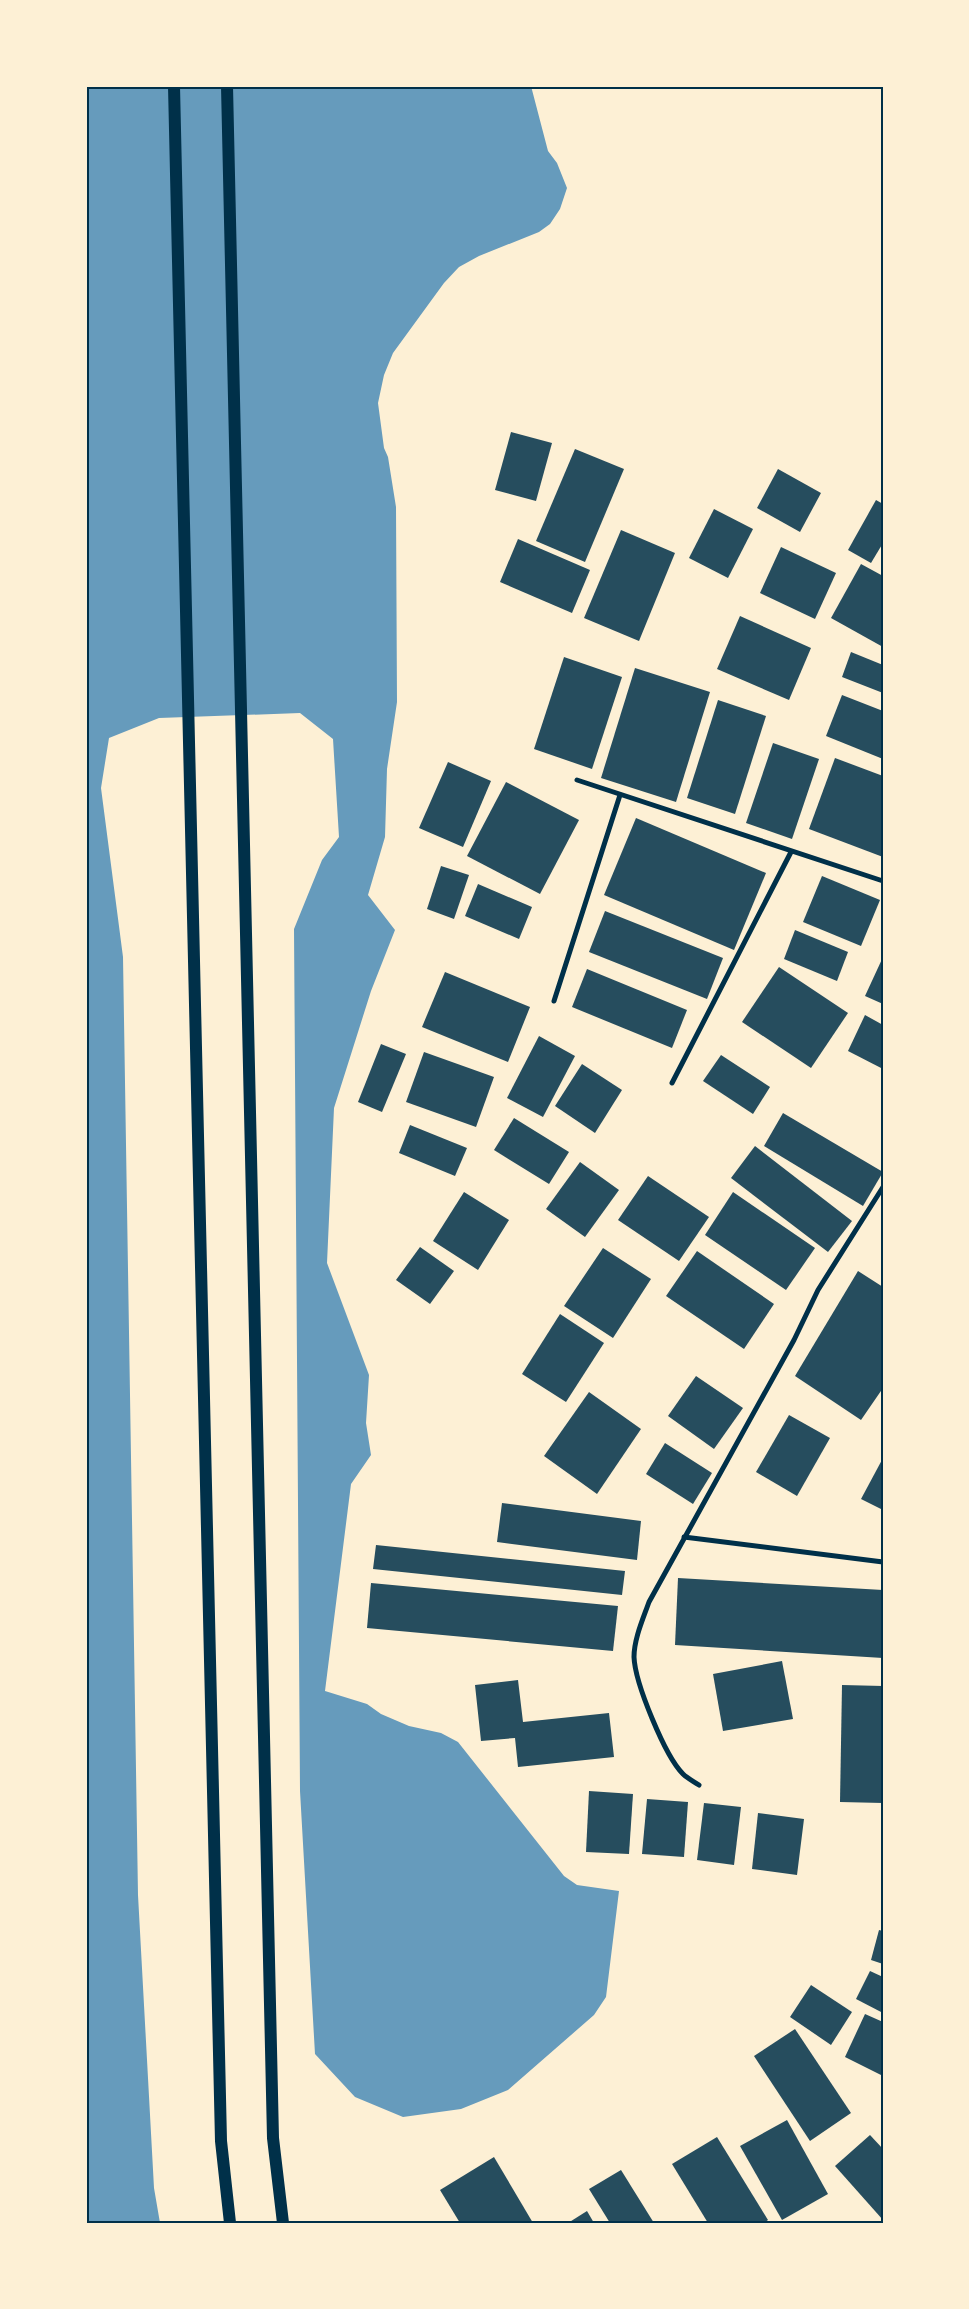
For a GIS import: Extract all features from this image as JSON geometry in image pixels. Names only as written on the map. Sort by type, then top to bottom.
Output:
[{"type":"main road","points":[[174,86],[221,2141],[230,2223]]},
{"type":"main road","points":[[227,86],[273,2138],[283,2223]]},
{"type":"street","points":[[577,780],[883,881]]},
{"type":"street","points":[[554,1001],[620,795]]},
{"type":"street","points":[[672,1083],[791,852]]},
{"type":"street","points":[[698,1785],[683,1774],[661,1739],[642,1690],[634,1658],[640,1625],[649,1602],[794,1340],[818,1290],[883,1187]]},
{"type":"street","points":[[684,1538],[883,1562]]},
{"type":"water","points":[[86,86],[531,86],[548,151],[557,163],[567,188],[560,209],[550,224],[539,232],[479,256],[459,267],[444,283],[393,353],[384,375],[378,403],[384,448],[388,457],[396,507],[397,702],[387,769],[385,837],[368,895],[395,930],[371,991],[334,1108],[327,1263],[369,1375],[366,1423],[371,1455],[351,1484],[325,1691],[367,1704],[381,1714],[409,1726],[441,1733],[458,1742],[564,1876],[577,1885],[619,1891],[606,1997],[594,2015],[508,2090],[461,2109],[403,2117],[355,2097],[315,2054],[300,1791],[294,929],[322,860],[339,837],[333,739],[300,713],[159,718],[109,738],[101,788],[123,957],[138,1895],[154,2188],[160,2223],[86,2223]]},
{"type":"building","points":[[511,432],[552,443],[536,501],[495,490]]},
{"type":"building","points":[[575,449],[624,469],[585,562],[536,541]]},
{"type":"building","points":[[778,469],[821,493],[800,532],[757,508]]},
{"type":"building","points":[[876,500],[883,504],[883,543],[871,563],[848,550]]},
{"type":"building","points":[[714,509],[753,529],[728,578],[689,558]]},
{"type":"building","points":[[621,530],[675,553],[639,641],[584,618]]},
{"type":"building","points":[[518,539],[590,570],[572,613],[500,582]]},
{"type":"building","points":[[781,547],[836,573],[815,619],[760,593]]},
{"type":"building","points":[[861,564],[883,576],[883,647],[831,618]]},
{"type":"building","points":[[740,616],[811,648],[789,700],[717,669]]},
{"type":"building","points":[[851,652],[883,665],[883,693],[842,677]]},
{"type":"building","points":[[564,657],[622,677],[592,769],[534,749]]},
{"type":"building","points":[[635,668],[710,692],[676,802],[601,778]]},
{"type":"building","points":[[842,695],[883,711],[883,759],[826,736]]},
{"type":"building","points":[[718,700],[766,716],[735,814],[687,798]]},
{"type":"building","points":[[773,743],[819,759],[792,839],[746,823]]},
{"type":"building","points":[[835,758],[883,776],[883,857],[809,829]]},
{"type":"building","points":[[448,762],[491,781],[463,847],[419,828]]},
{"type":"building","points":[[506,782],[579,820],[540,894],[467,856]]},
{"type":"building","points":[[636,818],[766,873],[734,950],[604,895]]},
{"type":"building","points":[[441,866],[469,875],[454,919],[427,909]]},
{"type":"building","points":[[822,876],[880,900],[861,946],[803,922]]},
{"type":"building","points":[[478,884],[532,907],[519,939],[465,916]]},
{"type":"building","points":[[605,911],[723,958],[707,999],[589,952]]},
{"type":"building","points":[[795,930],[848,952],[837,981],[784,959]]},
{"type":"building","points":[[883,957],[883,1004],[865,996]]},
{"type":"building","points":[[779,967],[848,1013],[811,1068],[742,1022]]},
{"type":"building","points":[[587,969],[687,1010],[672,1048],[572,1007]]},
{"type":"building","points":[[445,972],[530,1007],[508,1062],[422,1027]]},
{"type":"building","points":[[865,1015],[883,1025],[883,1069],[848,1051]]},
{"type":"building","points":[[539,1036],[575,1056],[543,1117],[507,1098]]},
{"type":"building","points":[[381,1044],[406,1054],[382,1112],[358,1102]]},
{"type":"building","points":[[424,1052],[494,1077],[476,1127],[406,1102]]},
{"type":"building","points":[[721,1055],[770,1087],[753,1114],[703,1081]]},
{"type":"building","points":[[582,1064],[622,1090],[595,1133],[555,1106]]},
{"type":"building","points":[[783,1113],[883,1172],[863,1206],[764,1146]]},
{"type":"building","points":[[514,1118],[569,1152],[549,1184],[494,1150]]},
{"type":"building","points":[[410,1125],[467,1148],[455,1176],[399,1153]]},
{"type":"building","points":[[755,1146],[852,1221],[828,1252],[731,1178]]},
{"type":"building","points":[[580,1162],[619,1190],[585,1237],[546,1209]]},
{"type":"building","points":[[648,1176],[709,1217],[679,1261],[618,1220]]},
{"type":"building","points":[[464,1192],[509,1220],[478,1270],[433,1241]]},
{"type":"building","points":[[733,1192],[815,1248],[786,1290],[705,1235]]},
{"type":"building","points":[[420,1247],[454,1271],[430,1304],[396,1280]]},
{"type":"building","points":[[603,1248],[651,1279],[613,1338],[564,1306]]},
{"type":"building","points":[[697,1251],[774,1304],[744,1349],[666,1296]]},
{"type":"building","points":[[858,1271],[883,1287],[883,1388],[861,1420],[795,1376]]},
{"type":"building","points":[[560,1314],[604,1343],[566,1402],[522,1374]]},
{"type":"building","points":[[696,1376],[743,1408],[714,1449],[668,1416]]},
{"type":"building","points":[[589,1392],[641,1429],[597,1494],[544,1456]]},
{"type":"building","points":[[789,1415],[830,1438],[797,1496],[756,1472]]},
{"type":"building","points":[[665,1443],[712,1473],[693,1504],[646,1474]]},
{"type":"building","points":[[883,1458],[883,1510],[861,1499]]},
{"type":"building","points":[[502,1503],[641,1521],[637,1560],[497,1542]]},
{"type":"building","points":[[376,1545],[625,1571],[622,1595],[373,1569]]},
{"type":"building","points":[[678,1578],[883,1590],[883,1658],[675,1645]]},
{"type":"building","points":[[371,1583],[618,1606],[613,1651],[367,1628]]},
{"type":"building","points":[[782,1661],[793,1719],[723,1731],[713,1674]]},
{"type":"building","points":[[518,1680],[523,1722],[609,1713],[614,1757],[518,1767],[515,1738],[481,1741],[475,1685]]},
{"type":"building","points":[[842,1685],[883,1686],[883,1803],[840,1802]]},
{"type":"building","points":[[589,1791],[633,1794],[629,1854],[586,1852]]},
{"type":"building","points":[[647,1799],[688,1802],[684,1857],[642,1854]]},
{"type":"building","points":[[704,1803],[741,1807],[734,1865],[697,1860]]},
{"type":"building","points":[[758,1813],[804,1819],[797,1875],[752,1869]]},
{"type":"building","points":[[879,1930],[883,1931],[883,1964],[871,1960]]},
{"type":"building","points":[[870,1971],[883,1977],[883,2013],[856,1999]]},
{"type":"building","points":[[811,1985],[852,2012],[831,2045],[790,2017]]},
{"type":"building","points":[[865,2014],[883,2022],[883,2076],[845,2057]]},
{"type":"building","points":[[795,2029],[851,2113],[810,2141],[754,2056]]},
{"type":"building","points":[[787,2120],[828,2194],[782,2220],[740,2146]]},
{"type":"building","points":[[870,2135],[883,2149],[883,2220],[835,2166]]},
{"type":"building","points":[[717,2137],[768,2220],[764,2223],[708,2223],[672,2164]]},
{"type":"building","points":[[494,2157],[533,2223],[460,2223],[440,2190]]},
{"type":"building","points":[[621,2170],[654,2223],[610,2223],[589,2189]]},
{"type":"building","points":[[587,2211],[594,2223],[568,2223]]}]
